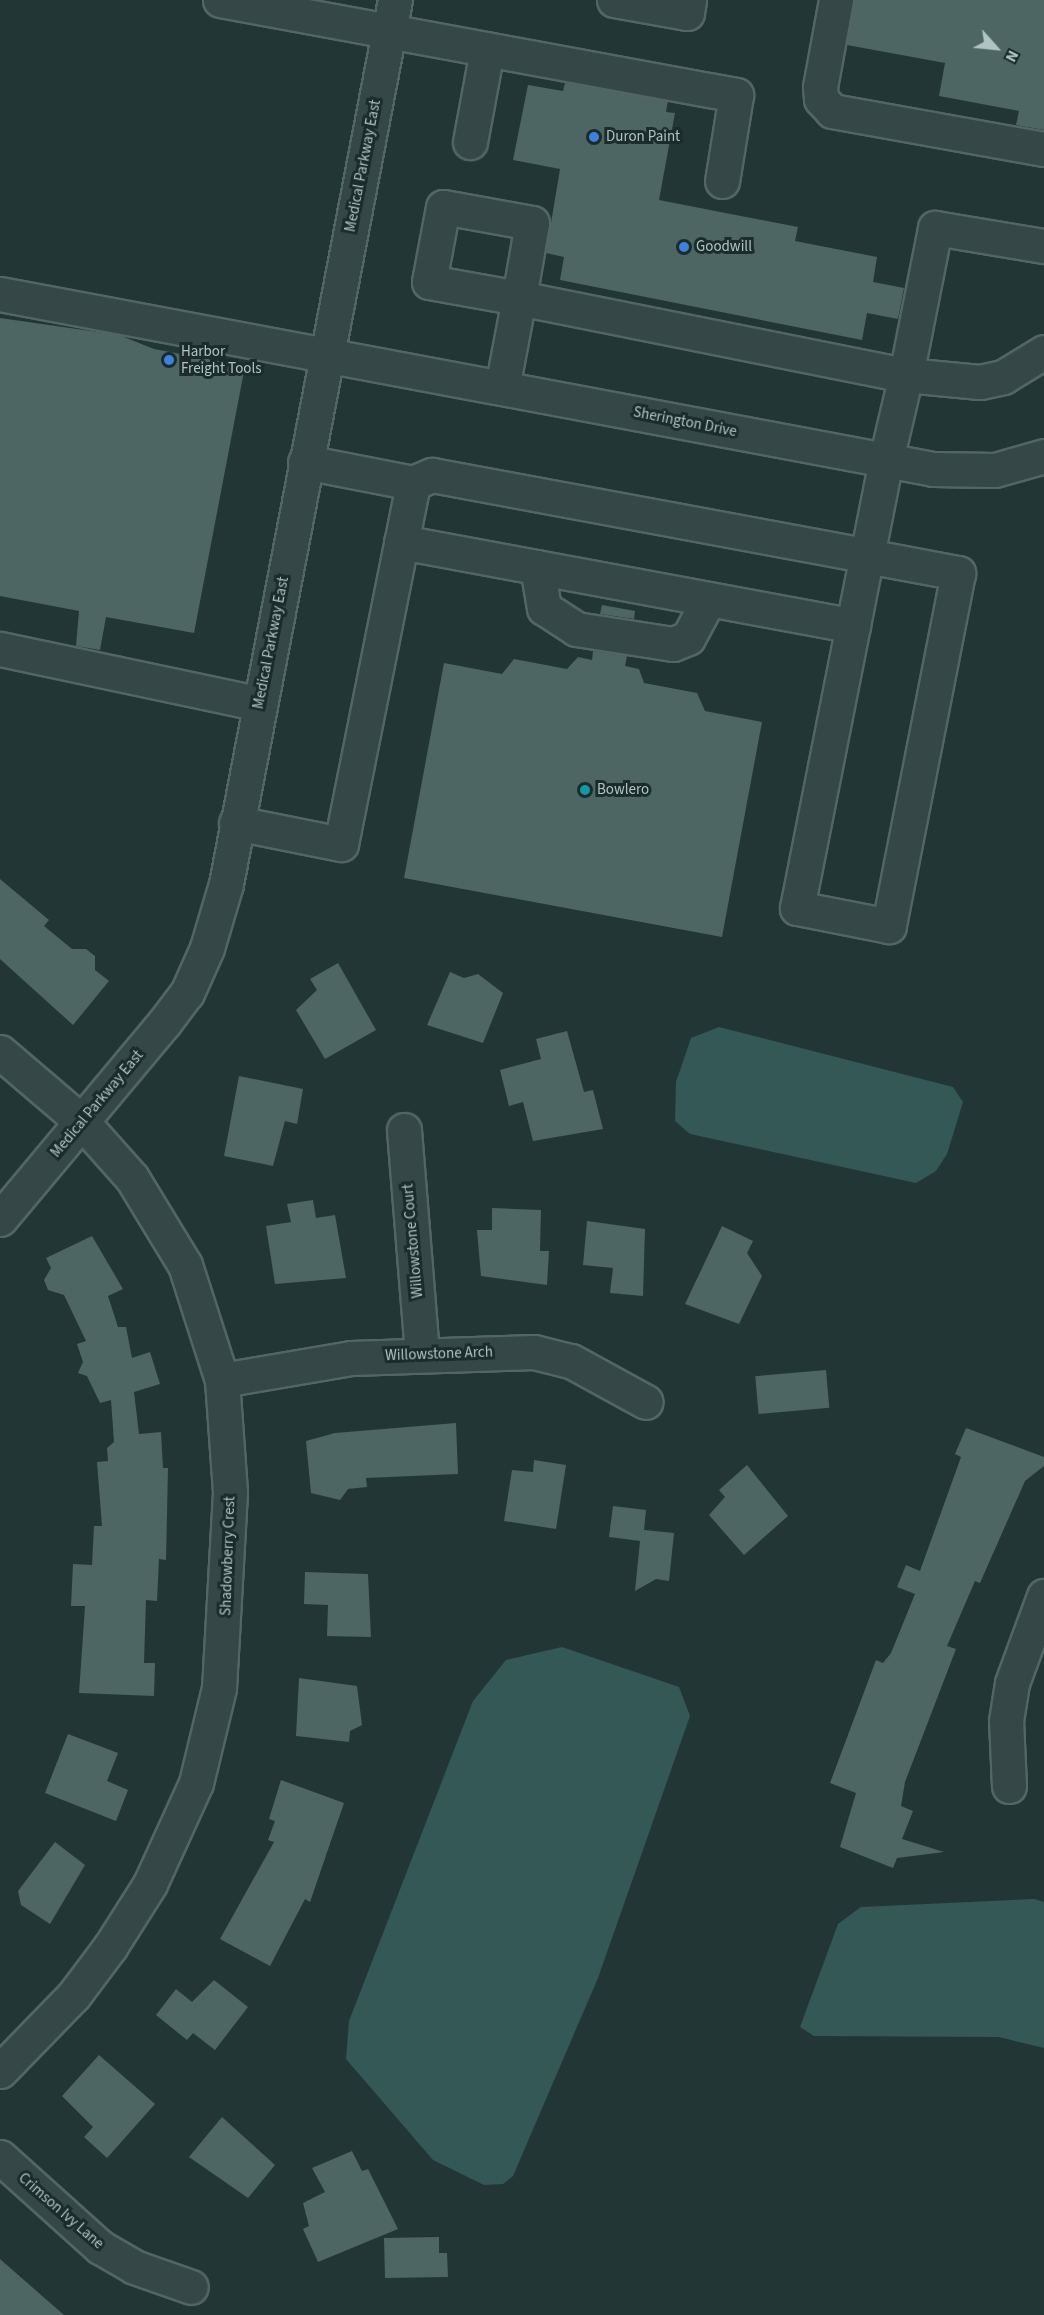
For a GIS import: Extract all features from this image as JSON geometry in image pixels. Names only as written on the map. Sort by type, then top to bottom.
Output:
[{"type":"street","points":[[220,0],[736,95],[722,181]]},
{"type":"street","name":"Medical Parkway East","points":[[0,1219],[83,1123],[187,993],[219,907],[394,0]]},
{"type":"street","points":[[614,0],[687,13],[689,0]]},
{"type":"street","points":[[836,0],[820,87],[821,99],[832,111],[1044,149]]},
{"type":"street","points":[[470,142],[487,50]]},
{"type":"street","points":[[305,462],[413,483],[432,475],[867,556],[958,573],[889,926],[797,908],[867,556],[886,460],[906,375],[935,228],[1044,246]]},
{"type":"street","name":"Sherington Drive","points":[[0,294],[886,460],[969,472],[1044,456]]},
{"type":"street","points":[[502,388],[519,298],[906,375],[980,382],[1003,377],[1044,352]]},
{"type":"street","points":[[236,823],[342,844],[413,483]]},
{"type":"street","points":[[401,542],[853,626]]},
{"type":"street","points":[[537,567],[544,608],[576,629],[673,644],[688,638],[709,599]]},
{"type":"street","points":[[0,648],[260,704]]},
{"type":"street","name":"Shadowberry Crest","points":[[0,1052],[83,1123],[132,1178],[180,1255],[211,1334],[222,1380],[229,1429],[227,1602],[219,1688],[196,1783],[150,1884],[110,1947],[74,1995],[0,2071]]},
{"type":"street","name":"Willowstone Court","points":[[404,1130],[422,1353]]},
{"type":"street","name":"Willowstone Arch","points":[[222,1380],[351,1358],[422,1353],[534,1352],[571,1361],[646,1402]]},
{"type":"street","points":[[1009,1786],[1006,1721],[1012,1683],[1044,1596]]},
{"type":"street","name":"Crimson Ivy Lane","points":[[0,2157],[100,2247],[134,2267],[191,2287]]},
{"type":"water","points":[[719,1027],[953,1087],[963,1102],[947,1154],[936,1171],[916,1183],[690,1134],[675,1121],[676,1082],[691,1038]]},
{"type":"water","points":[[562,1647],[679,1687],[690,1716],[598,1978],[513,2176],[503,2184],[484,2185],[433,2160],[346,2059],[349,2021],[473,1701],[506,1660]]},
{"type":"water","points":[[1034,1899],[1044,1902],[1044,2048],[999,2037],[814,2036],[800,2027],[838,1924],[861,1907]]},
{"type":"building","points":[[854,0],[1044,0],[1044,130],[1016,125],[1019,111],[939,96],[945,63],[847,45]]},
{"type":"building","name":"Goodwill","points":[[565,83],[668,101],[666,112],[675,113],[659,200],[798,227],[795,241],[877,257],[873,282],[904,288],[898,319],[867,313],[862,340],[560,280],[564,257],[546,253],[560,169],[513,160],[528,85],[563,91]]},
{"type":"building","points":[[0,318],[119,335],[154,349],[245,366],[194,633],[106,617],[100,650],[76,646],[79,611],[0,596]]},
{"type":"building","points":[[602,605],[635,611],[634,619],[600,614]]},
{"type":"building","name":"Bowlero","points":[[593,651],[627,656],[625,666],[639,669],[644,683],[697,693],[705,711],[762,722],[722,937],[404,878],[444,663],[502,674],[514,659],[567,669],[578,657],[592,660]]},
{"type":"building","points":[[0,879],[49,920],[44,926],[72,949],[86,949],[95,956],[95,970],[109,981],[73,1025],[0,959]]},
{"type":"building","points":[[338,963],[376,1030],[325,1059],[296,1010],[317,990],[310,979]]},
{"type":"building","points":[[450,972],[464,978],[478,974],[503,993],[483,1043],[427,1025]]},
{"type":"building","points":[[567,1031],[584,1092],[593,1090],[603,1129],[533,1141],[523,1102],[509,1106],[500,1070],[541,1059],[536,1039]]},
{"type":"building","points":[[239,1076],[303,1089],[297,1124],[285,1121],[273,1166],[224,1156]]},
{"type":"building","points":[[313,1200],[316,1218],[335,1215],[346,1278],[275,1284],[266,1226],[291,1222],[287,1204]]},
{"type":"building","points":[[492,1208],[541,1210],[540,1251],[549,1251],[547,1285],[481,1276],[477,1230],[492,1230]]},
{"type":"building","points":[[587,1221],[645,1229],[643,1296],[610,1293],[613,1268],[583,1265]]},
{"type":"building","points":[[722,1226],[753,1241],[747,1253],[762,1276],[739,1324],[685,1304]]},
{"type":"building","points":[[92,1236],[123,1289],[108,1296],[118,1327],[126,1327],[132,1358],[150,1352],[160,1384],[134,1392],[139,1434],[161,1432],[163,1468],[168,1468],[166,1560],[159,1559],[157,1601],[146,1600],[144,1663],[155,1663],[154,1696],[79,1693],[85,1606],[71,1606],[73,1564],[92,1565],[94,1526],[102,1526],[97,1462],[108,1461],[107,1448],[114,1442],[111,1400],[100,1403],[87,1376],[78,1373],[83,1362],[77,1344],[86,1341],[64,1295],[48,1290],[44,1280],[51,1268],[46,1258]]},
{"type":"building","points":[[826,1370],[829,1408],[759,1414],[755,1376]]},
{"type":"building","points":[[456,1423],[458,1474],[366,1478],[367,1487],[348,1489],[340,1500],[311,1493],[306,1441],[335,1433]]},
{"type":"building","points":[[966,1428],[1044,1457],[1044,1466],[1025,1481],[980,1583],[975,1581],[947,1646],[956,1649],[905,1782],[901,1806],[913,1811],[902,1839],[944,1852],[897,1858],[893,1868],[840,1847],[856,1793],[830,1783],[876,1660],[883,1663],[891,1653],[915,1594],[897,1587],[906,1565],[920,1571],[961,1457],[955,1454]]},
{"type":"building","points":[[534,1460],[566,1465],[556,1529],[504,1521],[512,1470],[533,1472]]},
{"type":"building","points":[[747,1465],[788,1516],[744,1555],[709,1515],[725,1497],[719,1490]]},
{"type":"building","points":[[613,1506],[646,1510],[644,1530],[674,1533],[669,1581],[656,1579],[635,1591],[640,1541],[609,1537]]},
{"type":"building","points":[[305,1572],[368,1574],[371,1637],[327,1636],[328,1605],[304,1604]]},
{"type":"building","points":[[299,1678],[357,1686],[362,1725],[350,1731],[349,1742],[296,1736]]},
{"type":"building","points":[[68,1734],[118,1753],[107,1781],[128,1790],[116,1821],[45,1793]]},
{"type":"building","points":[[281,1780],[344,1803],[310,1902],[305,1899],[270,1966],[220,1939],[274,1842],[268,1840],[275,1821],[269,1819]]},
{"type":"building","points":[[55,1842],[85,1865],[50,1924],[21,1905],[18,1891]]},
{"type":"building","points":[[214,1980],[248,2007],[215,2050],[193,2033],[187,2040],[156,2015],[176,1989],[192,2002]]},
{"type":"building","points":[[99,2055],[155,2104],[107,2158],[84,2137],[93,2127],[62,2096]]},
{"type":"building","points":[[222,2117],[275,2165],[248,2198],[189,2157]]},
{"type":"building","points":[[352,2151],[362,2171],[368,2169],[398,2229],[318,2262],[303,2229],[309,2226],[303,2203],[325,2192],[312,2168]]},
{"type":"building","points":[[439,2237],[439,2253],[447,2253],[448,2277],[385,2278],[384,2238]]},
{"type":"building","points":[[0,2259],[64,2315],[0,2315]]},
{"type":"place","name":"Duron Paint","points":[[594,137]]},
{"type":"place","name":"Goodwill","points":[[684,247]]},
{"type":"place","name":"Harbor Freight Tools","points":[[169,360]]},
{"type":"place","name":"Bowlero","points":[[585,790]]}]
